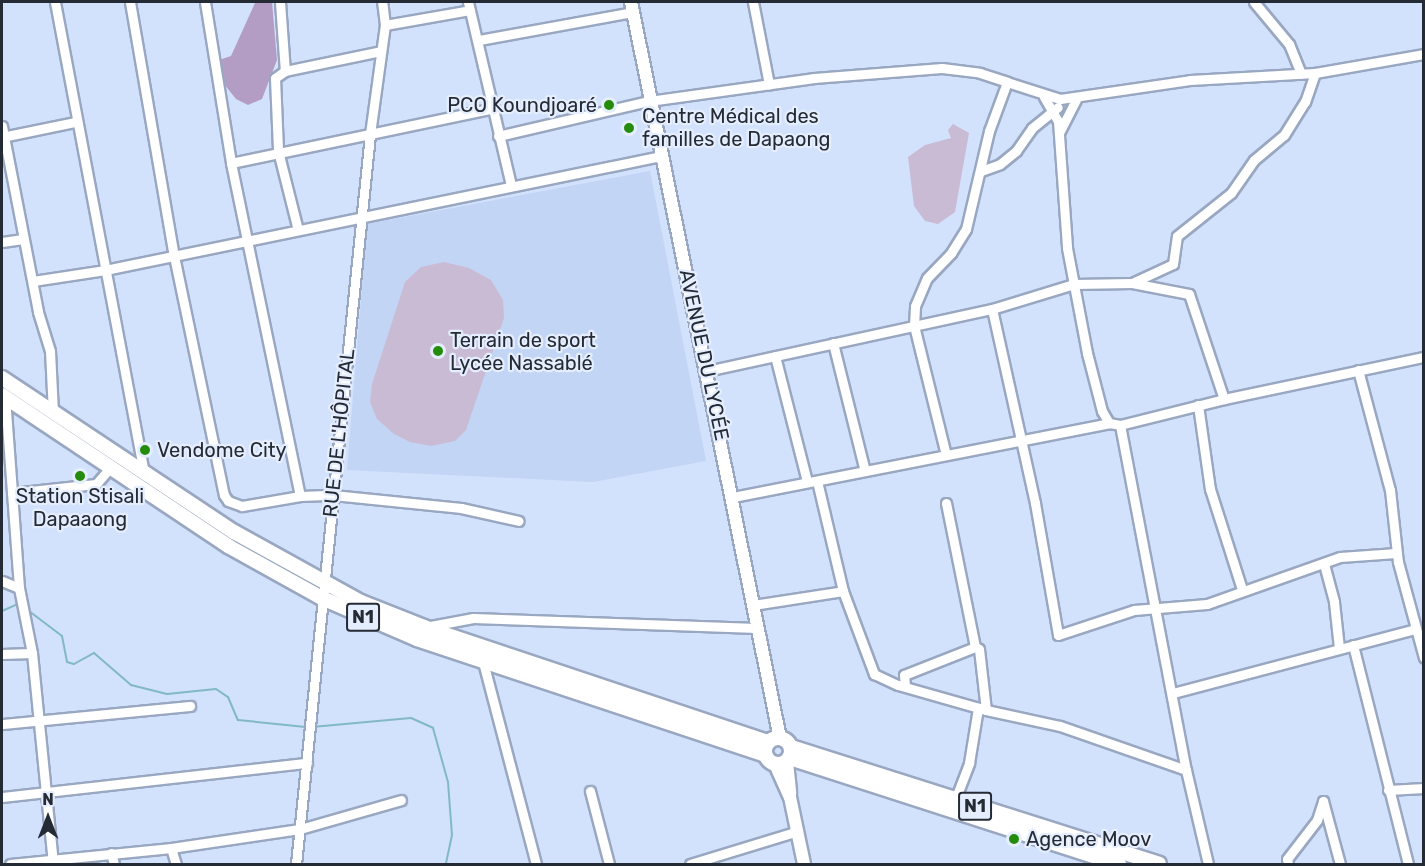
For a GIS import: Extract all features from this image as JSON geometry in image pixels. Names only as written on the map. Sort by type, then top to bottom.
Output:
[{"type":"highway","name":"N1","points":[[2,378],[145,477],[324,583],[424,627],[778,751],[955,800],[986,815],[1114,864]]},
{"type":"highway","name":"N1","points":[[3,396],[109,469],[238,552],[322,598],[483,662],[986,815],[1159,864]]},
{"type":"main road","name":"AVENUE DU LYCÉE","points":[[632,7],[649,101],[733,497],[778,751],[804,864]]},
{"type":"street","points":[[55,2],[75,122],[145,477]]},
{"type":"street","points":[[130,2],[174,256],[224,495],[228,501],[242,506],[300,496],[333,495],[479,510],[519,521]]},
{"type":"street","points":[[205,2],[231,163],[300,496]]},
{"type":"street","points":[[280,2],[285,71]]},
{"type":"street","name":"RUE DE L'HÔPITAL","points":[[296,864],[312,727],[322,598],[370,134],[385,25],[382,2]]},
{"type":"street","points":[[753,2],[769,84]]},
{"type":"street","points":[[1254,2],[1289,44],[1301,74]]},
{"type":"street","points":[[385,25],[469,6],[479,40],[498,136],[511,186]]},
{"type":"street","points":[[479,40],[632,7]]},
{"type":"street","points":[[298,230],[278,151],[275,78],[285,71],[381,51]]},
{"type":"street","points":[[498,136],[649,101],[769,84],[942,68],[980,73],[1044,97],[1072,98],[1190,80],[1315,73],[1424,54]]},
{"type":"street","points":[[1132,283],[1173,264],[1177,236],[1231,193],[1254,160],[1284,135],[1305,102],[1315,73]]},
{"type":"street","points":[[946,455],[915,326],[915,306],[927,278],[951,253],[966,229],[997,101],[1007,82]]},
{"type":"street","points":[[1044,97],[1054,110],[1059,133],[1063,208],[1087,353],[1102,411],[1109,423]]},
{"type":"street","points":[[981,171],[1000,164],[1016,151],[1032,128],[1072,98]]},
{"type":"street","points":[[1059,133],[1072,98]]},
{"type":"street","points":[[231,163],[278,151],[494,108]]},
{"type":"street","points":[[2,137],[75,122]]},
{"type":"street","points":[[2,126],[2,137],[39,318],[52,359],[53,414]]},
{"type":"street","points":[[33,281],[105,270],[246,239],[361,219],[661,156]]},
{"type":"street","points":[[2,242],[23,239]]},
{"type":"street","points":[[707,371],[992,309],[1074,284],[1132,283],[1189,294],[1224,399]]},
{"type":"street","points":[[992,309],[1022,443],[1058,635],[1134,610],[1202,605],[1242,589],[1340,557],[1396,553]]},
{"type":"street","points":[[833,344],[865,471]]},
{"type":"street","points":[[775,356],[843,591],[874,674],[905,686],[982,709],[1060,726],[1186,770]]},
{"type":"street","points":[[733,497],[946,455],[1022,443],[1109,423],[1120,425],[1224,399],[1424,357]]},
{"type":"street","points":[[1358,370],[1390,490],[1398,562],[1424,658]]},
{"type":"street","points":[[3,396],[19,588],[32,653],[53,861]]},
{"type":"street","points":[[1198,405],[1215,509],[1242,589]]},
{"type":"street","points":[[1120,425],[1157,608],[1186,770],[1208,864]]},
{"type":"street","points":[[12,494],[96,484],[109,469]]},
{"type":"street","points":[[946,502],[975,646],[979,649],[982,709],[969,763],[955,800]]},
{"type":"street","points":[[1324,564],[1335,608],[1339,648]]},
{"type":"street","points":[[2,581],[19,588]]},
{"type":"street","points":[[753,605],[843,591]]},
{"type":"street","points":[[424,627],[473,618],[757,628]]},
{"type":"street","points":[[1173,693],[1415,629]]},
{"type":"street","points":[[1353,645],[1408,864]]},
{"type":"street","points":[[905,686],[904,675],[975,646]]},
{"type":"street","points":[[2,654],[32,653]]},
{"type":"street","points":[[483,662],[536,864]]},
{"type":"street","points":[[2,724],[190,706]]},
{"type":"street","points":[[2,797],[46,790],[307,763]]},
{"type":"street","points":[[1388,790],[1424,788]]},
{"type":"street","points":[[590,790],[609,864]]},
{"type":"street","points":[[10,864],[171,848],[300,829],[401,800]]},
{"type":"street","points":[[1288,864],[1287,859],[1317,820],[1323,801],[1340,864]]},
{"type":"street","points":[[690,864],[798,831]]},
{"type":"street","points":[[171,848],[176,864]]},
{"type":"street","points":[[111,853],[114,864]]},
{"type":"shaded area","points":[[272,2],[277,60],[262,99],[248,105],[236,99],[220,79],[219,60],[231,56],[255,3]]},
{"type":"shaded area","points":[[953,124],[969,133],[955,212],[938,224],[925,221],[914,206],[908,157],[925,145],[951,138],[948,130]]},
{"type":"shaded area","points":[[650,171],[706,461],[593,482],[347,470],[367,224]]},
{"type":"shaded area","name":"Terrain de sport Lycée Nassablé","points":[[444,262],[469,268],[491,280],[503,300],[504,318],[466,430],[455,441],[431,446],[410,442],[394,434],[377,419],[370,402],[372,384],[405,282],[421,267]]},
{"type":"waterway","points":[[2,611],[18,604]]},
{"type":"waterway","points":[[25,608],[62,636],[67,662],[74,664],[94,653],[131,685],[167,694],[216,689],[228,697],[238,720],[306,727]]},
{"type":"waterway","points":[[312,727],[411,718],[433,728],[448,782],[452,835],[446,864]]},
{"type":"place","name":"PCO Koundjoaré","points":[[609,105]]},
{"type":"place","name":"Centre Médical des familles de Dapaong","points":[[629,128]]},
{"type":"place","name":"Terrain de sport Lycée Nassablé","points":[[438,351]]},
{"type":"place","name":"Vendome City","points":[[145,450]]},
{"type":"place","name":"Station Stisali Dapaaong","points":[[80,476]]},
{"type":"place","name":"Agence Moov","points":[[1014,839]]}]
